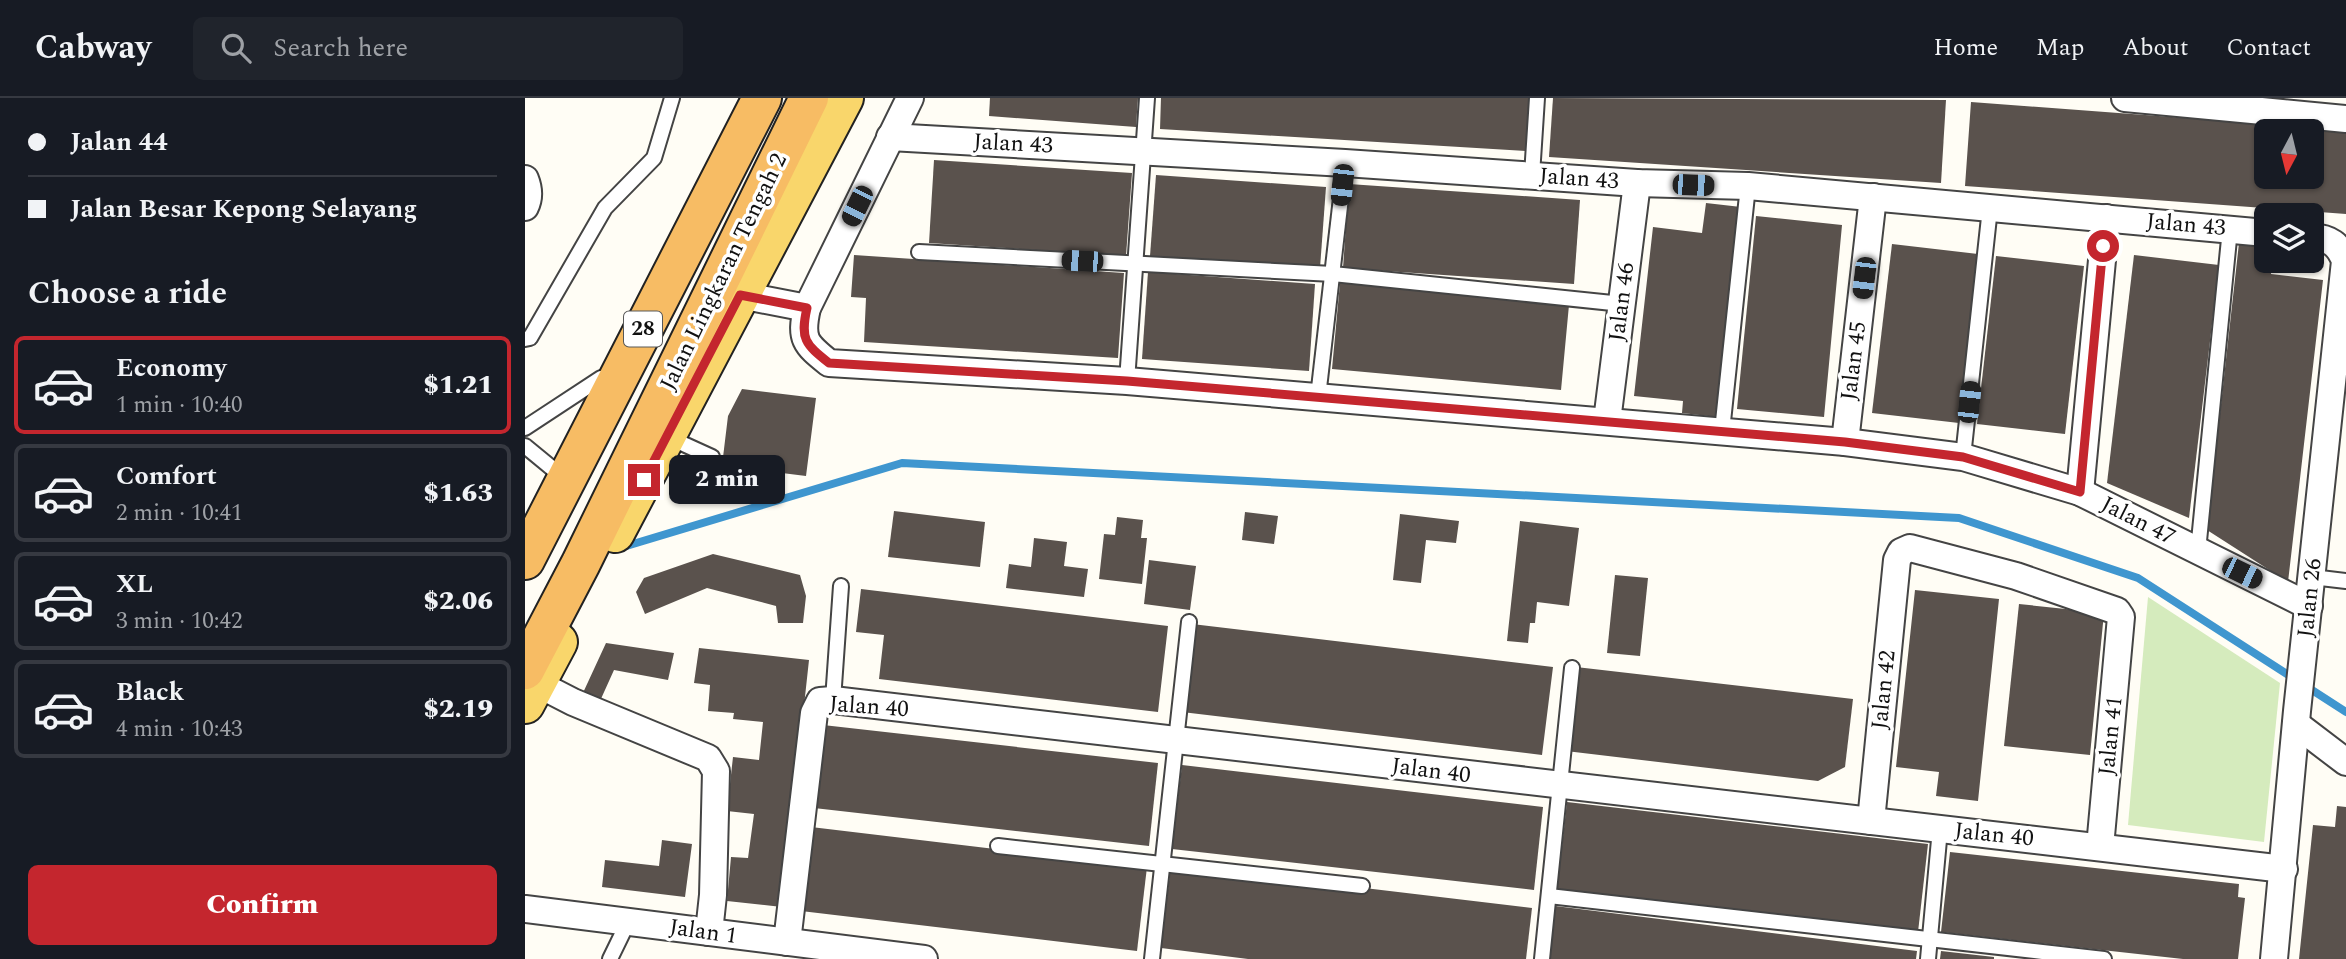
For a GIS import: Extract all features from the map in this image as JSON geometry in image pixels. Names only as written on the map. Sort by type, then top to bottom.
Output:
[{"type":"highway","name":"Jalan Lingkaran Tengah 2","points":[[525,560],[762,98]]},
{"type":"highway","name":"Jalan Lingkaran Tengah 2","points":[[529,686],[581,563],[809,98]]},
{"type":"main road","points":[[525,524],[539,457],[601,378],[741,98]]},
{"type":"main road","points":[[529,686],[666,437],[844,98]]},
{"type":"street","points":[[740,295],[807,308],[910,98]]},
{"type":"street","points":[[2125,98],[2346,119]]},
{"type":"street","name":"Jalan 43","points":[[891,138],[1345,163],[1637,183],[1748,186],[2254,232]]},
{"type":"street","points":[[525,178],[529,188],[525,207]]},
{"type":"street","name":"Jalan 46","points":[[1607,421],[1637,183]]},
{"type":"street","name":"Jalan 45","points":[[1845,442],[1873,197]]},
{"type":"street","points":[[2080,492],[2106,218]]},
{"type":"street","name":"Jalan 26","points":[[2274,959],[2312,577],[2335,460],[2345,261],[2342,253],[2324,240]]},
{"type":"street","name":"Jalan 47","points":[[807,308],[802,330],[811,349],[829,363],[1127,381],[1845,442],[1963,457],[2080,492],[2198,551],[2308,616]]},
{"type":"street","name":"Jalan 41","points":[[1897,560],[1901,552],[1910,548],[2016,576],[2117,611],[2122,626],[2100,847]]},
{"type":"street","name":"Jalan 42","points":[[1871,821],[1897,560]]},
{"type":"street","points":[[529,686],[708,758],[716,771],[713,895],[709,932]]},
{"type":"street","name":"Jalan 40","points":[[787,942],[814,713],[820,701],[833,700],[2284,869]]},
{"type":"street","points":[[2297,718],[2346,762]]},
{"type":"street","name":"Jalan 1","points":[[525,909],[709,932],[753,949],[787,942],[924,959]]},
{"type":"lane","points":[[525,339],[530,338],[605,208],[654,158],[672,98]]},
{"type":"lane","points":[[1127,381],[1147,98]]},
{"type":"lane","points":[[1532,175],[1537,98]]},
{"type":"lane","points":[[1318,397],[1345,163]]},
{"type":"lane","points":[[1722,431],[1748,186]]},
{"type":"lane","points":[[1963,457],[1990,208]]},
{"type":"lane","points":[[2198,551],[2230,229]]},
{"type":"lane","points":[[919,252],[1333,274],[1622,304]]},
{"type":"lane","points":[[525,428],[601,378]]},
{"type":"lane","points":[[666,437],[712,457]]},
{"type":"lane","points":[[2312,577],[2346,581]]},
{"type":"lane","points":[[833,700],[841,586]]},
{"type":"lane","points":[[1152,959],[1189,622]]},
{"type":"lane","points":[[1542,959],[1571,668]]},
{"type":"lane","points":[[1928,959],[1940,829]]},
{"type":"lane","points":[[997,846],[1362,886]]},
{"type":"lane","points":[[1549,897],[2104,959]]},
{"type":"lane","points":[[610,959],[628,922]]},
{"type":"green space","points":[[2148,597],[2280,683],[2264,842],[2128,825]]},
{"type":"building","points":[[990,98],[1138,98],[1136,127],[989,116]]},
{"type":"building","points":[[1161,98],[1530,98],[1527,151],[1160,129]]},
{"type":"building","points":[[1553,98],[1946,100],[1941,183],[1549,157]]},
{"type":"building","points":[[1971,102],[2254,123],[2254,189],[2324,189],[2324,128],[2346,130],[2346,214],[2324,212],[2324,203],[2254,203],[2254,207],[1965,186]]},
{"type":"building","points":[[934,160],[1132,173],[1126,256],[929,243]]},
{"type":"building","points":[[1156,175],[1326,187],[1320,268],[1150,256]]},
{"type":"building","points":[[1349,184],[1580,200],[1574,284],[1343,268]]},
{"type":"building","points":[[1706,203],[1741,207],[1717,417],[1682,413],[1683,401],[1634,396],[1653,227],[1702,233]]},
{"type":"building","points":[[1756,216],[1842,225],[1824,417],[1737,409]]},
{"type":"building","points":[[2239,243],[2254,245],[2254,273],[2323,280],[2288,582],[2207,530]]},
{"type":"building","points":[[1892,244],[1978,254],[1959,423],[1872,413]]},
{"type":"building","points":[[854,255],[1124,273],[1118,358],[864,342],[866,298],[851,297]]},
{"type":"building","points":[[2134,255],[2219,265],[2189,518],[2107,483]]},
{"type":"building","points":[[1996,256],[2084,266],[2065,434],[1977,424]]},
{"type":"building","points":[[1148,272],[1315,284],[1309,371],[1142,359]]},
{"type":"building","points":[[1340,283],[1569,305],[1561,390],[1332,369]]},
{"type":"building","points":[[742,389],[816,398],[806,476],[749,469],[747,486],[720,482],[728,416]]},
{"type":"building","points":[[894,511],[985,522],[980,567],[888,557]]},
{"type":"building","points":[[1245,512],[1278,516],[1274,544],[1242,540]]},
{"type":"building","points":[[1400,514],[1459,521],[1456,543],[1426,540],[1421,583],[1393,580]]},
{"type":"building","points":[[1117,517],[1143,520],[1141,538],[1147,538],[1142,584],[1099,579],[1104,534],[1115,535]]},
{"type":"building","points":[[1520,521],[1579,528],[1569,606],[1537,602],[1535,623],[1530,623],[1528,643],[1507,641]]},
{"type":"building","points":[[1034,538],[1067,542],[1064,566],[1088,569],[1084,597],[1006,588],[1009,564],[1031,567]]},
{"type":"building","points":[[713,554],[800,575],[806,596],[803,623],[778,623],[776,606],[707,588],[645,614],[636,592],[644,578]]},
{"type":"building","points":[[1149,560],[1196,566],[1190,610],[1144,604]]},
{"type":"building","points":[[1615,575],[1648,578],[1640,656],[1607,653]]},
{"type":"building","points":[[861,589],[1168,626],[1158,712],[879,679],[884,635],[856,632]]},
{"type":"building","points":[[1915,590],[1999,599],[1978,801],[1936,796],[1939,772],[1896,767]]},
{"type":"building","points":[[2019,604],[2104,613],[2090,755],[2004,746]]},
{"type":"building","points":[[1192,624],[1553,667],[1542,755],[1182,712]]},
{"type":"building","points":[[606,643],[674,653],[668,680],[614,670],[600,701],[582,695]]},
{"type":"building","points":[[699,648],[809,660],[782,907],[727,901],[731,857],[748,858],[754,814],[727,811],[733,757],[759,760],[763,722],[733,719],[734,713],[708,711],[710,685],[694,683]]},
{"type":"building","points":[[1576,667],[1853,699],[1845,767],[1818,781],[1566,751]]},
{"type":"building","points":[[823,725],[1158,763],[1149,846],[814,808]]},
{"type":"building","points":[[1182,765],[1543,807],[1534,890],[1172,849]]},
{"type":"building","points":[[1567,802],[1928,844],[1918,932],[1557,890]]},
{"type":"building","points":[[2337,806],[2346,807],[2346,959],[2299,959],[2313,825],[2335,827]]},
{"type":"building","points":[[811,827],[1147,867],[1137,951],[801,911]]},
{"type":"building","points":[[662,840],[692,844],[685,897],[602,887],[605,860],[659,866]]},
{"type":"building","points":[[1950,852],[2239,884],[2238,897],[2245,898],[2238,959],[2183,959],[1941,932]]},
{"type":"building","points":[[1171,865],[1532,908],[1526,959],[1248,959],[1161,948]]},
{"type":"building","points":[[1555,906],[1917,951],[1916,959],[1549,959]]},
{"type":"building","points":[[1941,951],[1994,957],[1994,959],[1940,959]]},
{"type":"waterway","points":[[623,547],[902,463],[1959,518],[2138,578],[2346,712]]},
{"type":"route","points":[[644,480],[740,295],[807,308],[802,330],[811,349],[829,363],[1127,381],[1845,442],[1963,457],[2080,492],[2103,246]]}]
